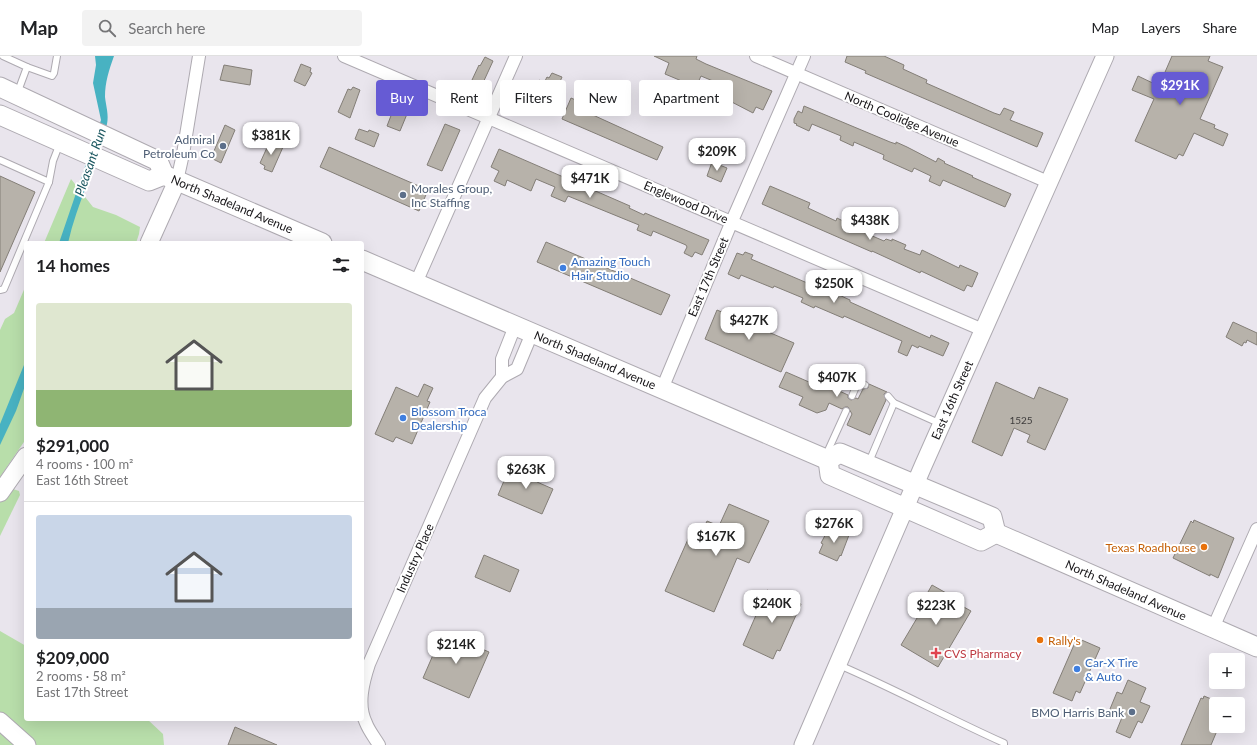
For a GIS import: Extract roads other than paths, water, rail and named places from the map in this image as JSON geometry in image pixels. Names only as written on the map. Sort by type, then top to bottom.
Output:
[{"type":"main road","name":"North Shadeland Avenue","points":[[8,91],[158,161],[170,178]]},
{"type":"main road","name":"North Shadeland Avenue","points":[[0,115],[149,181],[170,178],[317,241]]},
{"type":"main road","name":"North Shadeland Avenue","points":[[364,261],[826,459]]},
{"type":"main road","points":[[840,453],[868,463],[992,517],[996,532],[981,541],[830,475],[826,459],[840,453]]},
{"type":"main road","name":"North Shadeland Avenue","points":[[996,532],[1257,647]]},
{"type":"street","points":[[150,241],[170,178],[183,154],[199,56]]},
{"type":"street","name":"Englewood Drive","points":[[344,56],[983,330]]},
{"type":"street","points":[[416,283],[516,56]]},
{"type":"street","name":"North Coolidge Avenue","points":[[756,56],[1048,182]]},
{"type":"street","name":"East 17th Street","points":[[662,389],[804,56]]},
{"type":"street","name":"East 16th Street","points":[[803,745],[983,330],[1105,56]]},
{"type":"street","points":[[502,377],[502,359],[524,330]]},
{"type":"street","name":"Industry Place","points":[[364,679],[369,664],[485,398],[502,377],[517,369],[524,330]]},
{"type":"street","points":[[0,493],[24,459]]},
{"type":"street","points":[[1213,628],[1257,529]]},
{"type":"street","name":"Industry Place","points":[[364,718],[379,745]]},
{"type":"street","points":[[0,721],[27,745]]},
{"type":"lane","points":[[3,56],[52,76],[54,73],[57,56]]},
{"type":"lane","points":[[8,91],[27,67]]},
{"type":"lane","points":[[0,290],[4,288],[49,182],[53,161],[66,144]]},
{"type":"lane","points":[[0,160],[49,182]]},
{"type":"lane","points":[[852,396],[858,382],[865,385]]},
{"type":"lane","points":[[888,396],[894,404],[942,424]]},
{"type":"lane","points":[[868,463],[894,404]]},
{"type":"lane","points":[[826,459],[846,411]]},
{"type":"lane","points":[[838,664],[878,682],[961,724],[1004,743],[1004,745]]},
{"type":"water","name":"Pleasant Run","points":[[95,56],[114,56],[106,86],[105,97],[108,121],[98,154],[76,213],[69,241],[60,241],[101,120],[93,83],[96,65]]},
{"type":"water","points":[[24,365],[24,389],[16,411],[0,445],[0,424]]},
{"type":"place","name":"Admiral Petroleum Co","points":[[223,146]]},
{"type":"place","name":"Morales Group, Inc Staffing","points":[[403,195]]},
{"type":"place","name":"Amazing Touch Hair Studio","points":[[563,268]]},
{"type":"place","name":"Blossom Troca Dealership","points":[[403,418]]},
{"type":"place","name":"Texas Roadhouse","points":[[1204,547]]},
{"type":"place","name":"Rally's","points":[[1040,640]]},
{"type":"place","name":"CVS Pharmacy","points":[[936,653]]},
{"type":"place","name":"Car-X Tire & Auto","points":[[1077,669]]},
{"type":"place","name":"BMO Harris Bank","points":[[1132,712]]}]
